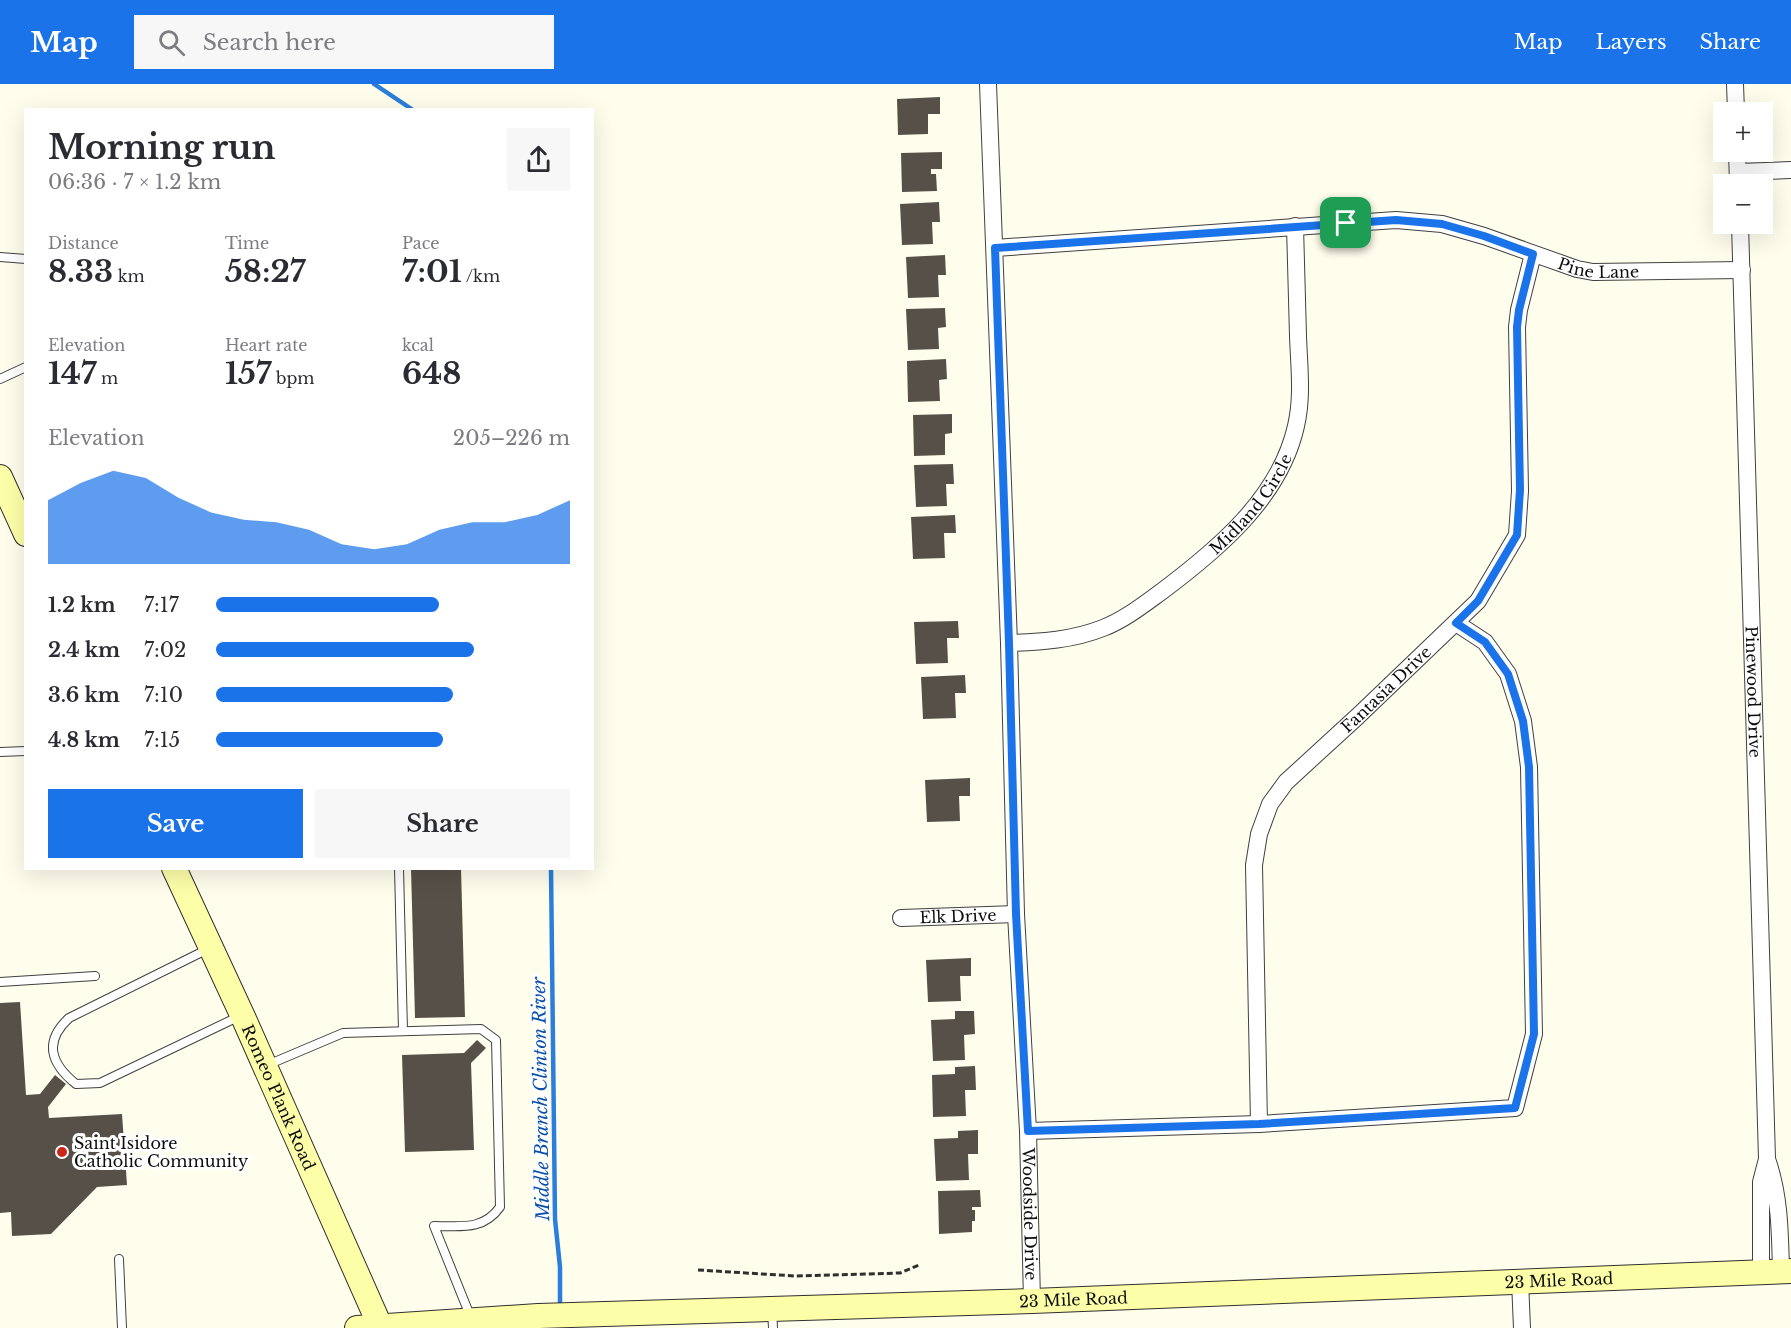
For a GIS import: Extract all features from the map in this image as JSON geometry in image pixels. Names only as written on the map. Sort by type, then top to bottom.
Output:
[{"type":"main road","points":[[0,477],[20,505],[24,524]]},
{"type":"main road","name":"Romeo Plank Road","points":[[175,870],[265,1066],[373,1327]]},
{"type":"main road","name":"23 Mile Road","points":[[373,1327],[538,1316],[681,1311],[772,1319],[1032,1302],[1778,1271]]},
{"type":"street","name":"Woodside Drive","points":[[988,84],[1009,643],[1016,914],[1028,1131],[1032,1302]]},
{"type":"street","points":[[1735,84],[1736,102]]},
{"type":"street","points":[[1764,174],[1791,170]]},
{"type":"street","name":"Pine Lane","points":[[995,248],[1396,220],[1442,224],[1593,272],[1742,270]]},
{"type":"street","name":"Midland Circle","points":[[1009,643],[1086,635],[1106,628],[1127,616],[1194,567],[1221,543],[1277,477],[1287,457],[1296,428],[1301,396],[1295,226]]},
{"type":"street","name":"Pinewood Drive","points":[[1740,234],[1767,1160],[1761,1182],[1778,1271]]},
{"type":"street","name":"Fantasia Drive","points":[[1259,1124],[1254,866],[1259,834],[1270,804],[1286,782],[1478,601],[1517,535],[1520,490],[1517,327],[1533,254]]},
{"type":"street","points":[[1028,1131],[1259,1124],[1515,1108],[1534,1034],[1529,767],[1523,721],[1508,674],[1485,642],[1456,623]]},
{"type":"street","name":"Elk Drive","points":[[900,918],[1016,914]]},
{"type":"street","points":[[1520,1281],[1522,1328]]},
{"type":"lane","points":[[0,257],[24,259]]},
{"type":"lane","points":[[0,379],[24,368]]},
{"type":"lane","points":[[0,752],[24,751]]},
{"type":"lane","points":[[399,870],[403,1031]]},
{"type":"lane","points":[[210,948],[69,1018],[61,1025],[52,1046],[58,1067],[76,1084],[100,1083],[242,1015]]},
{"type":"lane","points":[[0,982],[95,976]]},
{"type":"lane","points":[[265,1066],[343,1033],[481,1029],[496,1040],[500,1207],[493,1217],[481,1224],[434,1226],[472,1320]]},
{"type":"lane","points":[[119,1259],[122,1328]]},
{"type":"path","points":[[698,1270],[795,1276],[900,1273],[919,1265]]},
{"type":"building","points":[[940,97],[940,114],[928,114],[928,134],[898,135],[897,99]]},
{"type":"building","points":[[942,152],[942,169],[931,169],[931,174],[936,174],[937,191],[902,192],[901,153]]},
{"type":"building","points":[[939,202],[940,222],[932,222],[933,244],[902,245],[900,204]]},
{"type":"building","points":[[945,255],[946,275],[938,275],[939,297],[908,298],[906,257]]},
{"type":"building","points":[[945,308],[946,327],[938,328],[939,349],[908,350],[906,309]]},
{"type":"building","points":[[946,359],[947,379],[939,380],[940,401],[908,402],[907,361]]},
{"type":"building","points":[[952,414],[952,433],[945,434],[945,455],[914,456],[913,415]]},
{"type":"building","points":[[953,464],[954,484],[946,484],[947,506],[916,507],[914,465]]},
{"type":"building","points":[[955,515],[956,533],[944,533],[945,558],[913,559],[911,517]]},
{"type":"building","points":[[958,621],[959,638],[947,638],[948,663],[916,664],[914,622]]},
{"type":"building","points":[[965,675],[966,693],[955,693],[956,718],[923,719],[921,677]]},
{"type":"building","points":[[970,778],[970,796],[959,796],[960,821],[927,822],[925,780]]},
{"type":"building","points":[[411,870],[461,870],[465,1017],[415,1018]]},
{"type":"building","points":[[971,958],[971,976],[960,976],[961,1001],[928,1002],[926,960]]},
{"type":"building","name":"Saint Isidore Catholic Community","points":[[20,1002],[26,1095],[40,1094],[55,1075],[66,1084],[48,1107],[49,1118],[122,1114],[127,1185],[97,1187],[51,1234],[12,1236],[11,1212],[0,1213],[0,1003]]},
{"type":"building","points":[[955,1011],[974,1011],[975,1034],[964,1035],[965,1060],[933,1061],[931,1020],[955,1019]]},
{"type":"building","points":[[477,1040],[486,1048],[471,1063],[474,1150],[405,1152],[402,1055],[464,1053]]},
{"type":"building","points":[[975,1066],[976,1090],[965,1090],[966,1116],[933,1117],[932,1075],[955,1074],[955,1067]]},
{"type":"building","points":[[978,1130],[978,1154],[968,1154],[969,1180],[936,1181],[934,1139],[958,1138],[958,1131]]},
{"type":"building","points":[[980,1190],[981,1207],[972,1207],[972,1210],[975,1210],[975,1221],[972,1221],[972,1232],[939,1234],[938,1191]]},
{"type":"waterway","name":"Middle Branch Clinton River","points":[[374,84],[410,108]]},
{"type":"waterway","name":"Middle Branch Clinton River","points":[[551,870],[555,1219],[560,1267],[560,1310]]},
{"type":"place","name":"Saint Isidore Catholic Community","points":[[62,1152]]},
{"type":"route","points":[[1396,220],[1442,224],[1533,254],[1517,327],[1520,490],[1517,535],[1478,601],[1456,623],[1485,642],[1508,674],[1523,721],[1529,767],[1534,1034],[1515,1108],[1259,1124],[1028,1131],[1016,914],[995,248],[1346,223],[1396,220]]}]
